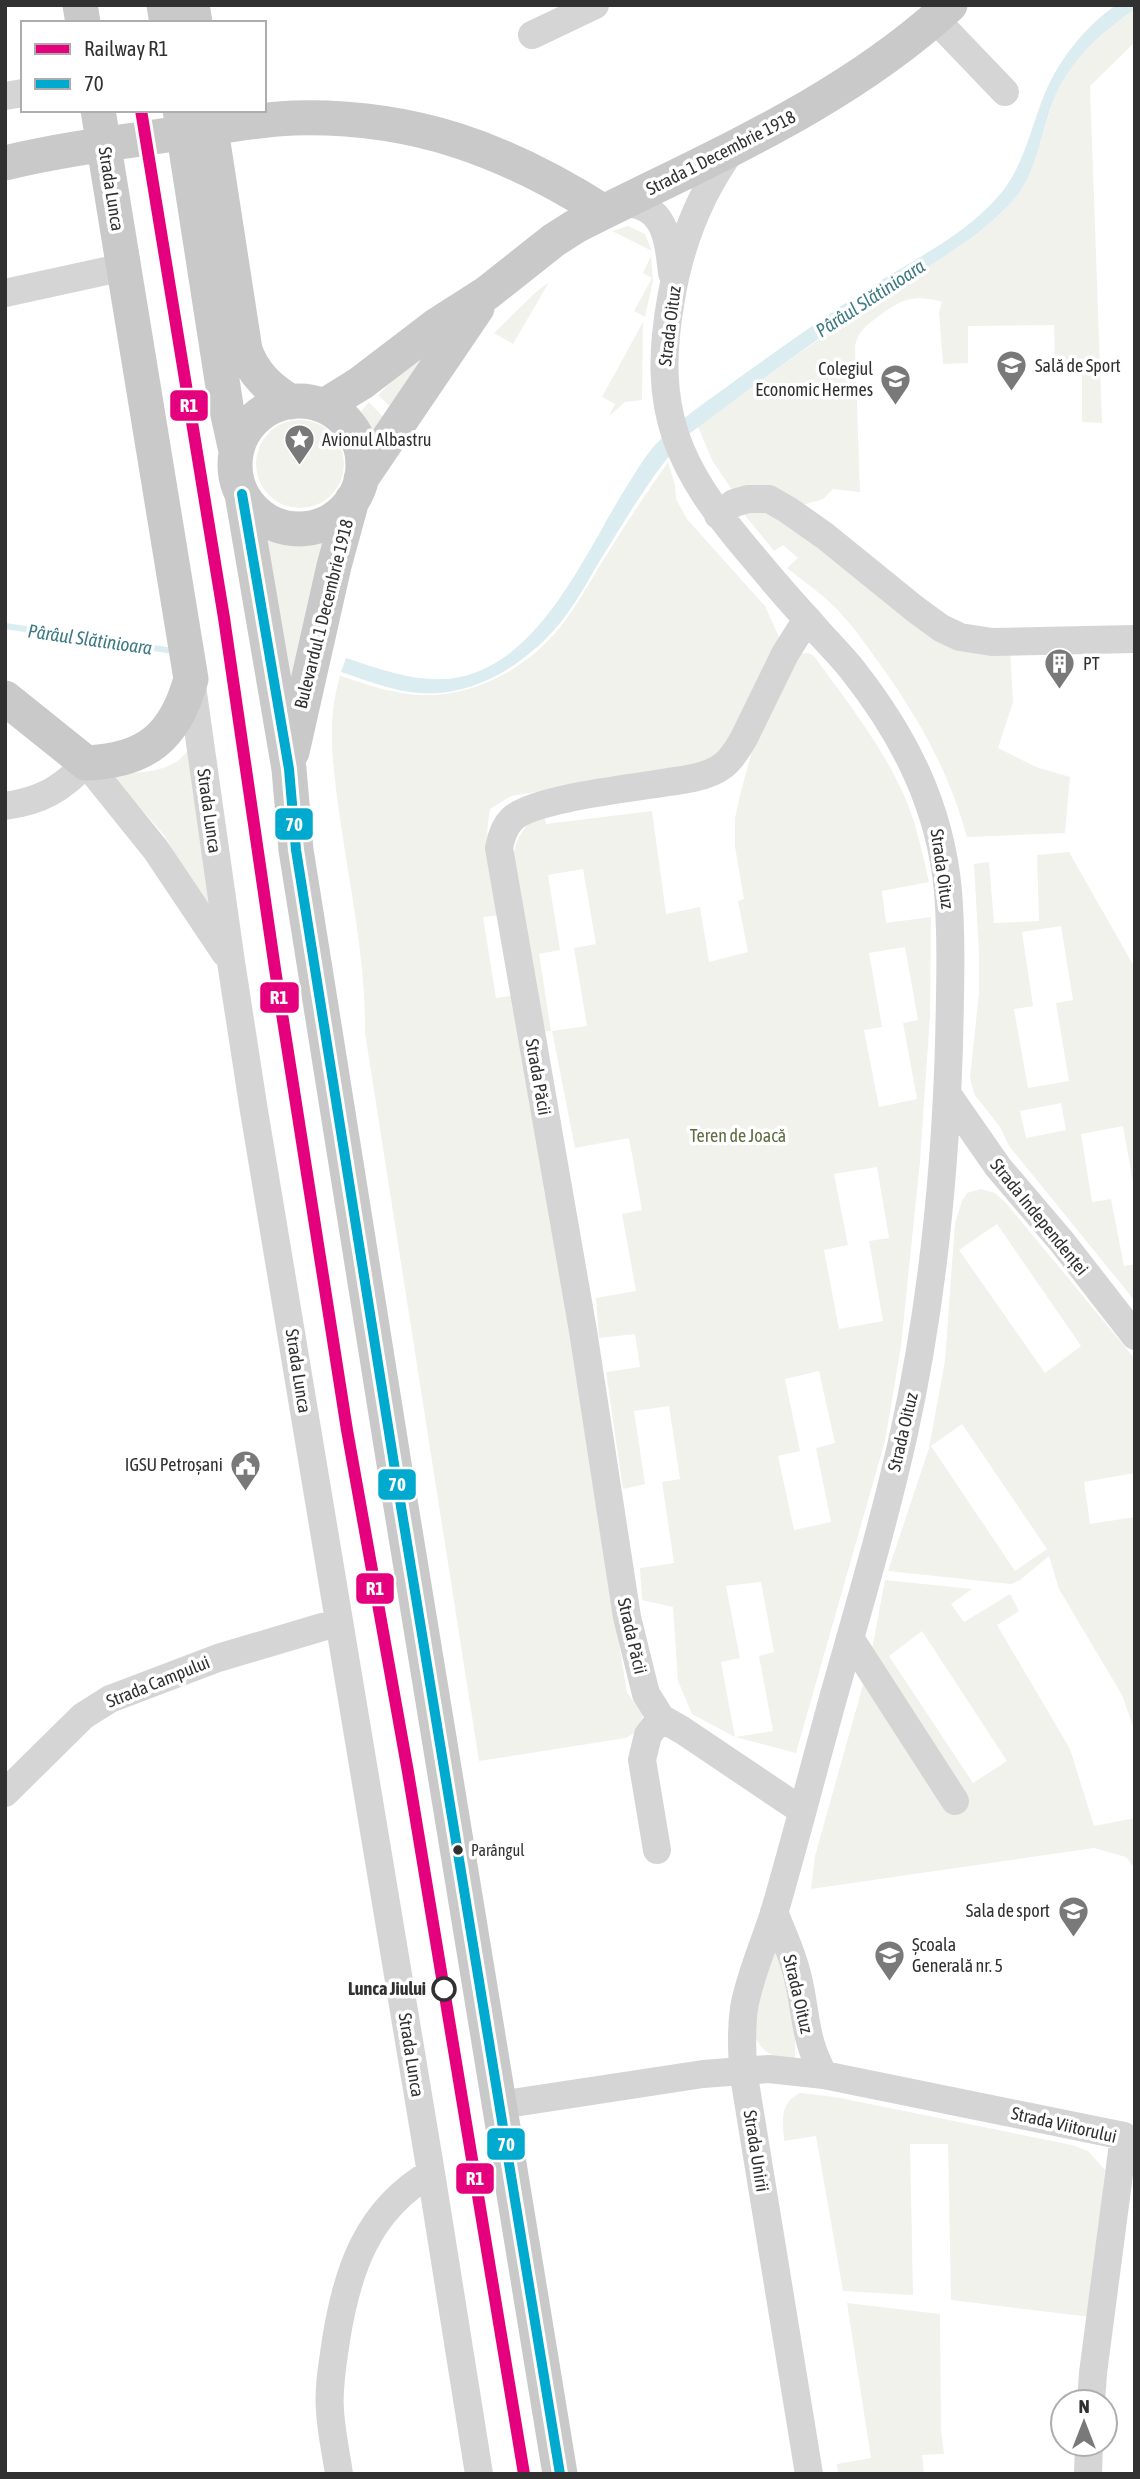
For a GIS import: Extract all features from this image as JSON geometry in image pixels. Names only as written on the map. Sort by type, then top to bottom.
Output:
[{"type":"main road","name":"Strada 1 Decembrie 1918","points":[[307,404],[361,383],[487,293],[554,240],[841,90],[886,58],[942,12]]},
{"type":"main road","name":"Strada Lunca","points":[[98,112],[191,679]]},
{"type":"main road","points":[[180,112],[226,406],[236,451],[235,465],[242,494],[255,512],[274,524],[295,529],[317,526],[337,516],[357,490],[362,457],[356,436],[342,418],[271,388],[258,376],[245,350],[208,112]]},
{"type":"main road","points":[[5,163],[63,150],[253,121],[293,118],[362,121],[397,125],[458,139],[521,163],[568,189],[613,207]]},
{"type":"main road","name":"Strada 1 Decembrie 1918","points":[[357,490],[487,293]]},
{"type":"main road","points":[[236,451],[242,436],[256,418],[276,406],[307,404]]},
{"type":"main road","name":"Bulevardul 1 Decembrie 1918","points":[[289,769],[315,646],[357,490]]},
{"type":"main road","name":"Bulevardul 1 Decembrie 1918","points":[[242,494],[289,769],[298,863],[393,1456],[560,2474]]},
{"type":"main road","points":[[5,698],[86,763],[108,762],[126,758],[154,743],[178,716],[191,679]]},
{"type":"street","points":[[531,34],[595,5]]},
{"type":"street","points":[[942,12],[1005,92]]},
{"type":"street","name":"Strada Oituz","points":[[733,148],[706,189],[692,219],[674,282],[664,352],[665,387],[676,437],[698,485],[718,515],[848,664],[877,703],[915,768],[933,810],[944,853],[950,957],[948,1095],[943,1172],[914,1386],[903,1438],[850,1638],[774,1912],[757,1959],[744,2008],[741,2038],[743,2070]]},
{"type":"street","points":[[613,207],[634,203],[647,208],[662,224],[674,282]]},
{"type":"street","points":[[5,293],[124,267]]},
{"type":"street","points":[[718,515],[741,501],[769,499],[825,537],[932,622],[960,637],[992,642],[1135,639]]},
{"type":"street","name":"Strada Păcii","points":[[661,1718],[646,1694],[627,1617],[584,1340],[499,848],[501,835],[513,818],[542,804],[692,779],[721,768],[730,760],[744,738],[785,654],[807,619]]},
{"type":"street","name":"Strada Lunca","points":[[191,679],[231,961],[479,2474]]},
{"type":"street","points":[[5,806],[48,795],[68,783],[86,763],[156,850],[231,961]]},
{"type":"street","name":"Strada Independenței","points":[[948,1095],[998,1167],[1062,1242],[1135,1336]]},
{"type":"street","points":[[943,1172],[969,1162],[998,1167]]},
{"type":"street","name":"Strada Campului","points":[[5,1793],[83,1716],[110,1699],[218,1658],[339,1622]]},
{"type":"street","points":[[850,1638],[955,1801]]},
{"type":"street","points":[[657,1850],[642,1760],[648,1735],[661,1718],[801,1810]]},
{"type":"street","name":"Strada Oituz","points":[[774,1912],[797,1975],[808,2038],[824,2075]]},
{"type":"street","name":"Strada Viitorului","points":[[743,2070],[769,2069],[824,2075],[1124,2136],[1092,2388]]},
{"type":"street","points":[[500,2105],[743,2070]]},
{"type":"street","name":"Strada Unirii","points":[[743,2070],[809,2474]]},
{"type":"street","points":[[340,2474],[330,2408],[334,2351],[343,2297],[356,2258],[382,2216],[398,2196],[431,2173]]},
{"type":"green space","points":[[1135,9],[1135,42],[1090,86],[1102,423],[1082,422],[1082,364],[1055,364],[1054,325],[968,326],[968,363],[943,364],[939,312],[942,302],[916,298],[887,310],[861,332],[855,346],[860,492],[833,489],[823,499],[803,505],[735,494],[713,462],[698,427],[880,297],[964,244],[995,219],[1019,193],[1033,166],[1056,94],[1070,69],[1101,36]]},
{"type":"green space","points":[[628,226],[645,234],[652,251],[612,231]]},
{"type":"green space","points":[[651,256],[653,281],[645,317],[634,311],[652,278],[643,273]]},
{"type":"green space","points":[[549,282],[513,344],[494,333],[535,293]]},
{"type":"green space","points":[[643,322],[642,400],[625,402],[609,416],[615,404],[602,397]]},
{"type":"green space","points":[[442,333],[394,410],[378,395]]},
{"type":"green space","points":[[369,402],[388,422],[378,440],[361,411]]},
{"type":"green space","points":[[300,420],[317,424],[331,433],[340,447],[344,464],[340,481],[331,495],[317,504],[300,508],[283,504],[269,495],[260,481],[256,464],[260,447],[269,433],[283,424]]},
{"type":"green space","points":[[668,462],[676,499],[687,519],[765,606],[779,637],[776,656],[748,717],[712,760],[693,767],[511,796],[490,809],[488,864],[493,890],[503,915],[483,917],[496,998],[516,995],[627,1693],[643,1716],[636,1732],[626,1738],[479,1761],[365,1033],[360,955],[334,769],[332,732],[335,695],[340,676],[402,693],[444,694],[485,683],[522,663],[554,635],[567,618]]},
{"type":"green space","points":[[762,508],[892,600],[1010,650],[1013,702],[998,748],[1036,767],[1070,777],[1065,833],[967,837],[944,772],[913,713],[844,617],[824,597],[787,568],[798,558],[783,545],[774,551],[744,514]]},
{"type":"green space","points":[[256,533],[294,546],[334,538],[295,706]]},
{"type":"green space","name":"Teren de Joacă","points":[[808,653],[814,656],[862,722],[894,775],[912,814],[929,882],[882,891],[886,923],[931,917],[930,1015],[920,1161],[901,1346],[885,1441],[796,1753],[735,1737],[692,1714],[678,1681],[673,1607],[642,1600],[640,1568],[674,1563],[662,1482],[680,1479],[669,1406],[634,1411],[645,1484],[623,1489],[606,1372],[640,1367],[635,1334],[599,1338],[596,1298],[636,1291],[622,1214],[642,1210],[629,1138],[575,1148],[552,1031],[587,1026],[574,948],[596,944],[583,869],[548,875],[560,950],[539,954],[551,1031],[542,1032],[513,859],[522,832],[543,811],[546,824],[652,811],[666,914],[700,907],[709,962],[748,952],[738,901],[744,899],[735,847],[735,818],[760,722],[800,654]],"holes":[[[905,947],[918,1020],[903,1023],[917,1099],[879,1107],[864,1030],[882,1027],[869,953]],[[877,1167],[889,1238],[869,1241],[883,1321],[839,1329],[824,1250],[848,1245],[834,1174]],[[819,1371],[835,1443],[816,1448],[831,1522],[794,1530],[778,1456],[800,1451],[785,1379]],[[761,1582],[774,1652],[759,1656],[773,1731],[735,1737],[721,1662],[740,1658],[726,1586]]]},
{"type":"green space","points":[[194,742],[215,922],[164,835],[110,773],[146,772],[165,768],[180,759]]},
{"type":"green space","points":[[1069,852],[1135,968],[1135,1194],[1123,1126],[1081,1134],[1092,1202],[1111,1199],[1124,1266],[1135,1264],[1135,1301],[1009,1146],[1000,1127],[974,1094],[970,1077],[979,993],[974,864],[989,862],[994,923],[1039,921],[1037,855]],"holes":[[[1061,926],[1073,1000],[1056,1003],[1069,1081],[1028,1088],[1014,1009],[1033,1006],[1022,932]],[[1061,1103],[1066,1130],[1026,1138],[1020,1111]]]},
{"type":"green space","points":[[981,1189],[995,1193],[1006,1203],[1135,1359],[1135,1473],[1084,1482],[1090,1524],[1135,1517],[1135,1732],[1122,1695],[1059,1589],[1049,1556],[1020,1580],[1011,1584],[888,1571],[929,1448],[945,1361],[955,1223],[967,1193]],"holes":[[[997,1224],[1081,1346],[1045,1373],[959,1250]],[[962,1424],[1047,1549],[1015,1571],[931,1446]]]},
{"type":"green space","points":[[885,1580],[972,1589],[951,1604],[964,1622],[1010,1594],[1019,1611],[997,1625],[1070,1749],[1094,1826],[1135,1818],[1135,1869],[1126,1857],[1094,1848],[811,1889],[815,1856],[870,1660]],"holes":[[[922,1631],[1007,1761],[973,1783],[889,1656]]]},
{"type":"green space","points":[[777,1938],[795,2012],[795,2057],[792,2062],[763,2049],[756,2038],[751,2020]]},
{"type":"green space","points":[[800,2093],[835,2097],[1072,2145],[1088,2151],[1105,2170],[1090,2317],[951,2300],[948,2144],[910,2144],[913,2295],[843,2291],[816,2136],[784,2141],[785,2107]]},
{"type":"green space","points":[[847,2303],[940,2314],[941,2429],[944,2454],[922,2455],[924,2474],[838,2474],[837,2464],[871,2458]]},
{"type":"water","points":[[1116,5],[1135,5],[1135,9],[1090,46],[1063,81],[1056,94],[1027,180],[1009,205],[963,244],[854,314],[685,437],[636,504],[570,610],[535,649],[500,674],[460,690],[439,693],[399,690],[341,672],[346,658],[403,675],[440,679],[459,677],[478,672],[518,647],[554,606],[640,466],[674,426],[840,307],[958,232],[1002,192],[1016,169],[1045,93],[1058,68],[1084,33]]},
{"type":"waterway","name":"Pârâul Slătinioara","points":[[5,626],[174,651]]},
{"type":"rail line","name":"R1","points":[[141,112],[224,618],[275,969],[347,1430],[408,1772],[524,2474]]},
{"type":"transit line","name":"70","points":[[242,494],[289,769],[296,850],[395,1470],[560,2474]]},
{"type":"place","name":"Sală de Sport","points":[[1012,393]]},
{"type":"place","name":"Colegiul Economic Hermes","points":[[896,406]]},
{"type":"place","name":"Avionul Albastru","points":[[299,467]]},
{"type":"place","name":"PT","points":[[1060,691]]},
{"type":"place","name":"IGSU Petroșani","points":[[246,1492]]},
{"type":"place","name":"Parângul","points":[[458,1850]]},
{"type":"place","name":"Sala de sport","points":[[1073,1938]]},
{"type":"place","name":"Școala Generală nr. 5","points":[[889,1982]]},
{"type":"place","name":"Lunca Jiului","points":[[444,1989]]}]
